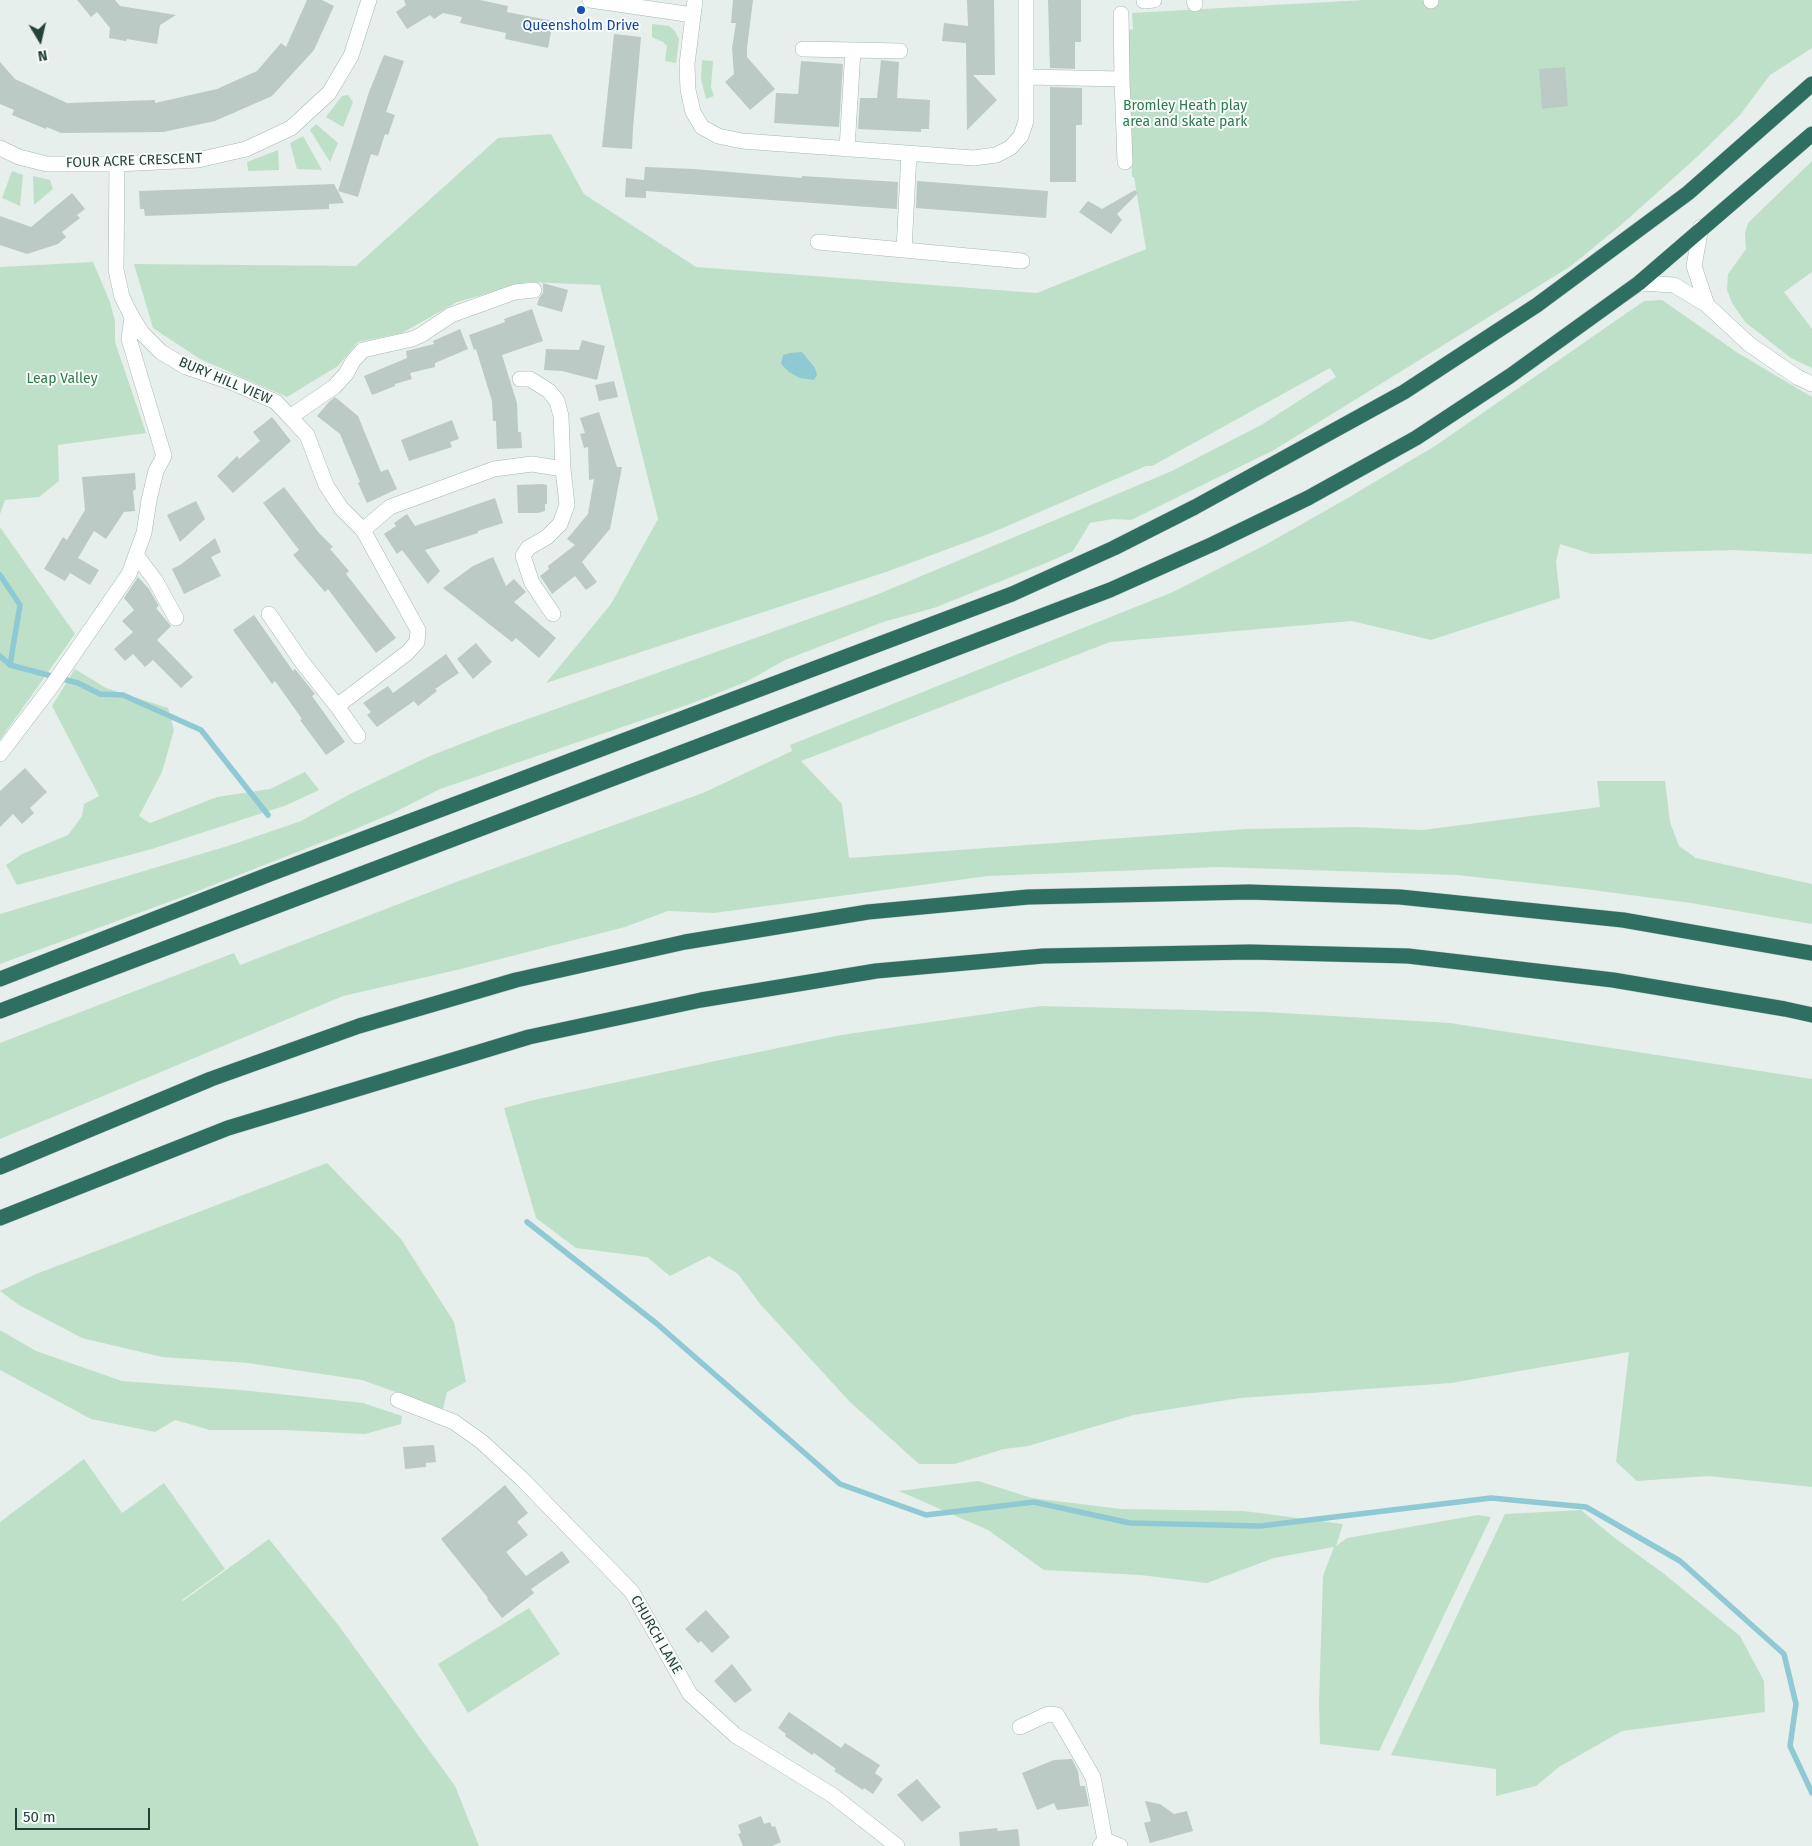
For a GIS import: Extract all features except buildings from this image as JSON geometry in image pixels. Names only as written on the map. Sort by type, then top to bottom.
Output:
[{"type":"highway","points":[[0,979],[1012,594],[1114,548],[1195,507],[1404,392],[1537,305],[1688,193],[1812,84]]},
{"type":"highway","points":[[0,1011],[1091,597],[1213,544],[1308,498],[1416,438],[1510,376],[1639,283],[1701,227],[1812,134]]},
{"type":"highway","points":[[0,1167],[211,1079],[368,1023],[516,980],[685,942],[868,912],[1028,897],[1249,892],[1400,897],[1623,920],[1812,953]]},
{"type":"highway","points":[[0,1218],[228,1128],[529,1037],[700,1000],[876,971],[1043,956],[1250,952],[1408,956],[1613,980],[1785,1008],[1812,1015]]},
{"type":"street","name":"FOUR ACRE CRESCENT","points":[[0,148],[18,157],[48,164],[118,164],[198,160],[246,149],[291,128],[329,93],[351,56],[369,0]]},
{"type":"street","points":[[590,0],[694,8],[687,64],[688,90],[693,112],[702,127],[718,136],[742,141],[974,158],[996,155],[1010,148],[1021,136],[1026,121],[1026,0]]},
{"type":"street","points":[[1144,0],[1154,0]]},
{"type":"street","points":[[1121,14],[1125,162]]},
{"type":"street","points":[[803,49],[900,51]]},
{"type":"street","points":[[847,149],[853,50]]},
{"type":"street","points":[[1026,77],[1122,79]]},
{"type":"street","points":[[904,250],[909,153]]},
{"type":"street","name":"BURY HILL VIEW","points":[[118,164],[116,270],[122,296],[142,334],[161,352],[186,367],[236,384],[276,402],[290,416],[307,435],[326,485],[341,508],[363,530],[418,630],[417,642],[407,652],[337,706]]},
{"type":"street","points":[[1701,227],[1694,266],[1707,304]]},
{"type":"street","points":[[818,242],[1022,261]]},
{"type":"street","points":[[1639,283],[1674,285],[1707,304],[1749,344],[1797,377],[1812,384]]},
{"type":"street","points":[[290,416],[334,387],[363,350],[412,339],[450,315],[515,292],[534,290]]},
{"type":"street","points":[[0,754],[51,687],[129,574],[144,533],[156,471],[164,456],[129,338],[132,317]]},
{"type":"street","points":[[520,379],[530,380],[549,391],[558,401],[561,416],[563,469],[567,505],[560,524],[547,537],[528,548],[523,556],[532,583],[553,614]]},
{"type":"street","points":[[363,530],[390,506],[494,468],[532,464],[563,469]]},
{"type":"street","points":[[136,556],[155,580],[176,618]]},
{"type":"street","points":[[269,614],[302,662],[358,736]]},
{"type":"street","name":"CHURCH LANE","points":[[398,1400],[454,1422],[482,1442],[520,1478],[632,1592],[690,1694],[735,1735],[832,1795],[898,1846]]},
{"type":"street","points":[[1020,1727],[1048,1714],[1058,1715],[1093,1777],[1102,1843],[1120,1846]]},
{"type":"green space","name":"Bromley Heath play area and skate park","points":[[1364,0],[1812,0],[1812,48],[1770,75],[1740,115],[1697,157],[1621,225],[1571,266],[1274,450],[1131,520],[1113,519],[1090,523],[1073,551],[1051,561],[934,608],[883,622],[785,660],[746,682],[690,704],[440,789],[393,813],[351,831],[185,896],[0,964],[0,914],[231,845],[301,821],[350,794],[430,756],[494,731],[876,595],[1172,471],[1261,425],[1336,377],[1330,368],[1152,466],[1146,466],[991,533],[886,572],[546,683],[611,604],[658,519],[600,285],[528,282],[457,302],[402,333],[358,342],[338,366],[287,397],[200,359],[153,328],[134,264],[356,266],[498,138],[551,134],[584,194],[696,267],[1037,293],[1146,249],[1134,177],[1132,177],[1128,30],[1133,29],[1132,13]]},
{"type":"green space","points":[[652,24],[669,26],[675,31],[679,39],[676,63],[665,61],[667,46],[652,37]]},
{"type":"green space","points":[[702,60],[713,61],[711,87],[714,96],[706,99],[701,79]]},
{"type":"green space","points":[[348,95],[353,102],[343,127],[326,117],[342,96]]},
{"type":"green space","points":[[316,124],[338,143],[330,162],[310,130]]},
{"type":"green space","points":[[303,136],[322,170],[297,169],[290,143]]},
{"type":"green space","points":[[278,150],[279,170],[248,171],[247,162]]},
{"type":"green space","points":[[1812,161],[1812,272],[1784,292],[1812,329],[1812,368],[1791,358],[1745,322],[1732,303],[1727,290],[1728,274],[1746,249],[1745,233],[1748,223]]},
{"type":"green space","points":[[12,171],[23,175],[20,206],[2,198]]},
{"type":"green space","points":[[33,176],[50,180],[53,189],[34,205]]},
{"type":"green space","name":"Leap Valley","points":[[93,262],[110,302],[115,321],[115,342],[146,433],[58,445],[59,481],[39,497],[5,500],[0,514],[0,267]]},
{"type":"green space","points":[[1662,300],[1738,353],[1812,397],[1812,554],[1734,550],[1592,554],[1560,544],[1556,562],[1560,598],[1431,640],[1352,621],[1110,642],[801,761],[842,804],[849,858],[1246,829],[1355,827],[1423,830],[1600,807],[1597,781],[1665,781],[1670,822],[1679,846],[1696,858],[1812,884],[1812,924],[1691,903],[1457,875],[1218,867],[988,876],[714,913],[668,911],[625,927],[461,969],[343,996],[0,1139],[0,1043],[234,953],[240,965],[456,882],[703,793],[792,751],[790,745],[1173,592],[1265,545],[1435,446],[1644,301]]},
{"type":"green space","points":[[0,527],[75,634],[0,740]]},
{"type":"green space","points":[[75,669],[106,688],[168,708],[174,730],[162,772],[139,816],[150,823],[217,797],[270,789],[305,772],[319,790],[287,805],[152,849],[17,885],[6,865],[22,854],[68,835],[82,816],[84,804],[99,796],[52,706]]},
{"type":"green space","points":[[1041,1006],[1266,1012],[1450,1023],[1812,1079],[1812,1487],[1708,1476],[1637,1481],[1616,1462],[1629,1352],[1451,1383],[1240,1398],[1134,1415],[1028,1446],[1004,1449],[955,1464],[919,1464],[850,1402],[760,1304],[738,1274],[709,1256],[670,1276],[647,1257],[576,1248],[536,1218],[504,1108],[841,1035]]},
{"type":"green space","points":[[327,1163],[401,1239],[454,1322],[466,1382],[447,1392],[443,1409],[362,1380],[248,1363],[162,1357],[82,1338],[19,1305],[0,1291],[36,1274]]},
{"type":"green space","points":[[0,1330],[36,1351],[122,1381],[241,1390],[363,1403],[402,1416],[401,1424],[365,1434],[283,1430],[210,1430],[175,1420],[155,1432],[91,1419],[0,1370]]},
{"type":"green space","points":[[84,1459],[122,1513],[164,1483],[225,1569],[183,1601],[269,1539],[339,1626],[455,1786],[479,1846],[0,1846],[0,1522]]},
{"type":"green space","points":[[978,1481],[1032,1498],[1121,1509],[1244,1511],[1343,1524],[1336,1546],[1347,1538],[1478,1515],[1491,1517],[1379,1751],[1320,1744],[1319,1703],[1323,1576],[1334,1547],[1274,1558],[1207,1583],[1140,1575],[1044,1570],[988,1530],[899,1491]]},
{"type":"green space","points":[[1581,1510],[1616,1539],[1663,1573],[1740,1636],[1764,1681],[1765,1712],[1622,1731],[1559,1767],[1536,1786],[1496,1796],[1496,1769],[1391,1755],[1505,1514]]},
{"type":"green space","points":[[529,1608],[560,1654],[468,1713],[438,1664]]},
{"type":"water","points":[[802,352],[815,368],[817,375],[814,380],[800,378],[789,372],[781,364],[783,355]]},
{"type":"waterway","points":[[0,575],[20,605],[10,665]]},
{"type":"waterway","points":[[0,656],[10,665],[78,683],[100,694],[123,695],[201,730],[268,815]]},
{"type":"waterway","points":[[527,1222],[656,1323],[840,1484],[926,1515],[1034,1502],[1130,1523],[1260,1526],[1491,1498],[1586,1507],[1680,1561],[1784,1654],[1796,1704],[1790,1746],[1812,1793]]},
{"type":"place","name":"Queensholm Drive","points":[[581,10]]}]
